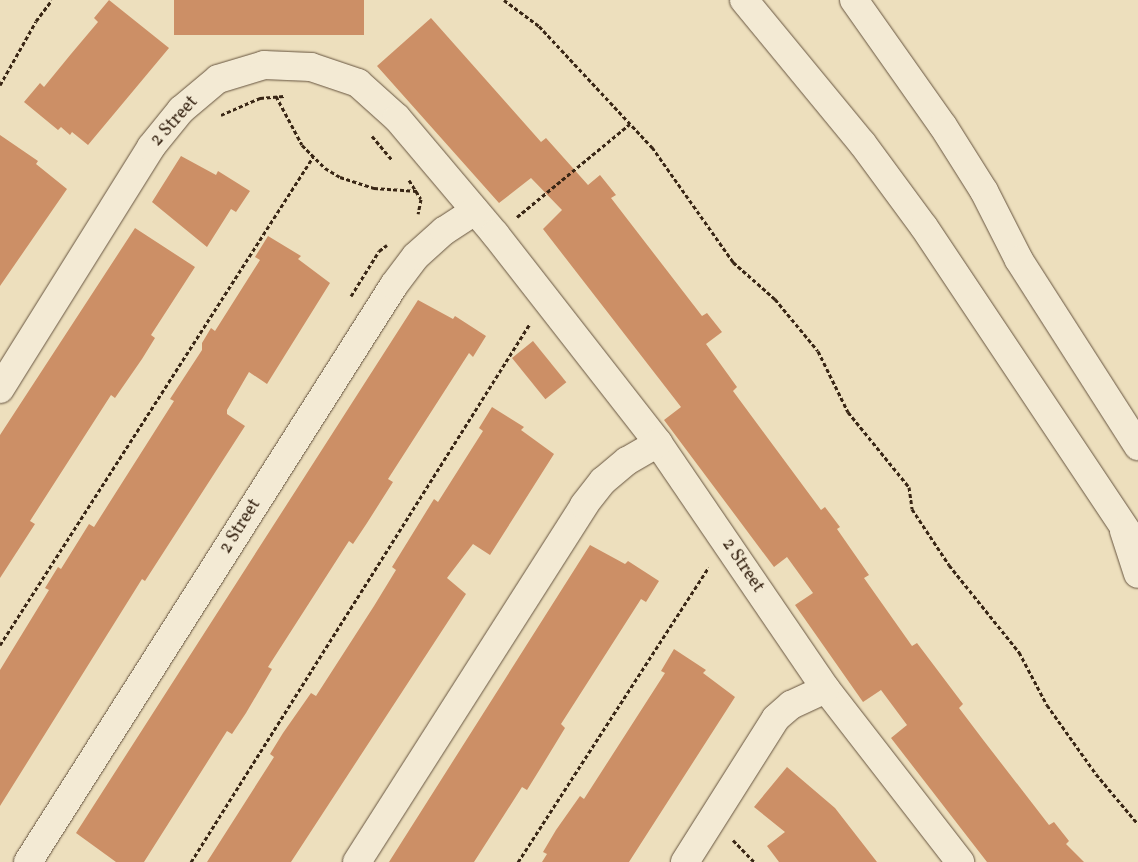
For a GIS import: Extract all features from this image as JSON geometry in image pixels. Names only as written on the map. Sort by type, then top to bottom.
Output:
[{"type":"street","points":[[744,0],[862,143],[924,227],[1130,537],[1138,574]]},
{"type":"street","points":[[854,0],[943,126],[984,191],[1019,260],[1138,446]]},
{"type":"street","name":"2 Street","points":[[0,389],[151,147],[181,110],[218,79],[264,65],[311,68],[358,83],[397,118],[475,210],[658,443],[826,689],[960,862]]},
{"type":"street","name":"2 Street","points":[[28,862],[372,319],[416,256],[444,231],[475,210]]},
{"type":"street","points":[[357,862],[584,505],[603,481],[627,461],[658,443]]},
{"type":"street","points":[[685,862],[776,718],[791,706],[826,689]]},
{"type":"path","points":[[0,85],[36,21],[52,0]]},
{"type":"path","points":[[504,0],[539,26],[630,124],[678,181],[733,262],[775,299],[818,351],[848,412],[909,487],[912,509],[917,517],[949,564],[1019,652],[1047,705],[1096,774],[1138,824]]},
{"type":"path","points":[[214,120],[260,98],[293,95]]},
{"type":"path","points":[[276,96],[293,132],[313,157],[340,177],[357,184],[418,192]]},
{"type":"path","points":[[523,225],[516,218],[630,124]]},
{"type":"path","points":[[370,134],[394,161]]},
{"type":"path","points":[[0,645],[313,157]]},
{"type":"path","points":[[405,175],[418,192],[422,208],[414,220]]},
{"type":"path","points":[[372,319],[348,302],[379,251],[392,240]]},
{"type":"path","points":[[191,862],[529,325]]},
{"type":"path","points":[[518,862],[710,566],[704,558]]},
{"type":"path","points":[[727,847],[732,839],[754,862]]},
{"type":"building","points":[[109,0],[169,48],[88,145],[72,132],[70,135],[61,127],[58,130],[24,102],[40,83],[44,87],[98,22],[94,18]]},
{"type":"building","points":[[174,0],[364,0],[364,35],[174,35]]},
{"type":"building","points":[[431,18],[541,142],[546,138],[588,185],[600,175],[616,195],[611,198],[702,316],[707,313],[722,332],[706,344],[737,387],[733,391],[821,510],[825,507],[840,527],[837,529],[869,575],[864,578],[912,646],[917,643],[963,704],[959,708],[984,741],[1049,825],[1054,822],[1069,841],[1066,844],[1084,862],[987,862],[891,738],[907,725],[881,690],[863,702],[795,605],[813,593],[787,557],[774,567],[664,420],[681,407],[543,229],[562,210],[531,178],[499,203],[377,66]]},
{"type":"building","points":[[0,135],[38,161],[36,164],[67,189],[0,286]]},
{"type":"building","points":[[181,156],[216,175],[218,171],[250,191],[236,212],[231,209],[207,247],[152,202]]},
{"type":"building","points":[[135,228],[195,267],[151,335],[155,338],[142,359],[115,398],[111,395],[30,521],[35,524],[0,578],[0,435]]},
{"type":"building","points":[[268,236],[301,256],[298,259],[330,283],[267,384],[249,372],[227,410],[227,414],[245,426],[145,581],[142,579],[0,806],[0,670],[49,590],[45,588],[58,567],[61,569],[89,524],[94,527],[174,401],[170,399],[202,350],[202,343],[211,328],[215,331],[260,260],[255,257]]},
{"type":"building","points":[[418,300],[453,319],[455,316],[486,336],[473,357],[469,353],[388,479],[393,482],[367,523],[353,544],[349,541],[268,667],[272,669],[246,713],[232,734],[227,731],[144,862],[116,862],[76,833]]},
{"type":"building","points":[[533,341],[566,382],[545,399],[512,358]]},
{"type":"building","points":[[492,407],[524,427],[521,430],[554,454],[490,555],[473,544],[447,578],[466,594],[291,862],[207,862],[274,757],[270,754],[283,733],[311,693],[316,696],[374,606],[396,570],[392,567],[434,499],[438,502],[483,431],[479,428]]},
{"type":"building","points":[[590,545],[625,564],[628,561],[659,581],[646,602],[641,599],[561,724],[565,728],[527,790],[522,787],[474,862],[389,862]]},
{"type":"building","points":[[674,649],[706,670],[703,673],[735,697],[629,862],[542,862],[547,854],[543,852],[556,830],[580,796],[584,799],[665,673],[661,671]]},
{"type":"building","points":[[787,767],[835,808],[877,862],[779,862],[767,846],[785,832],[754,807]]}]
